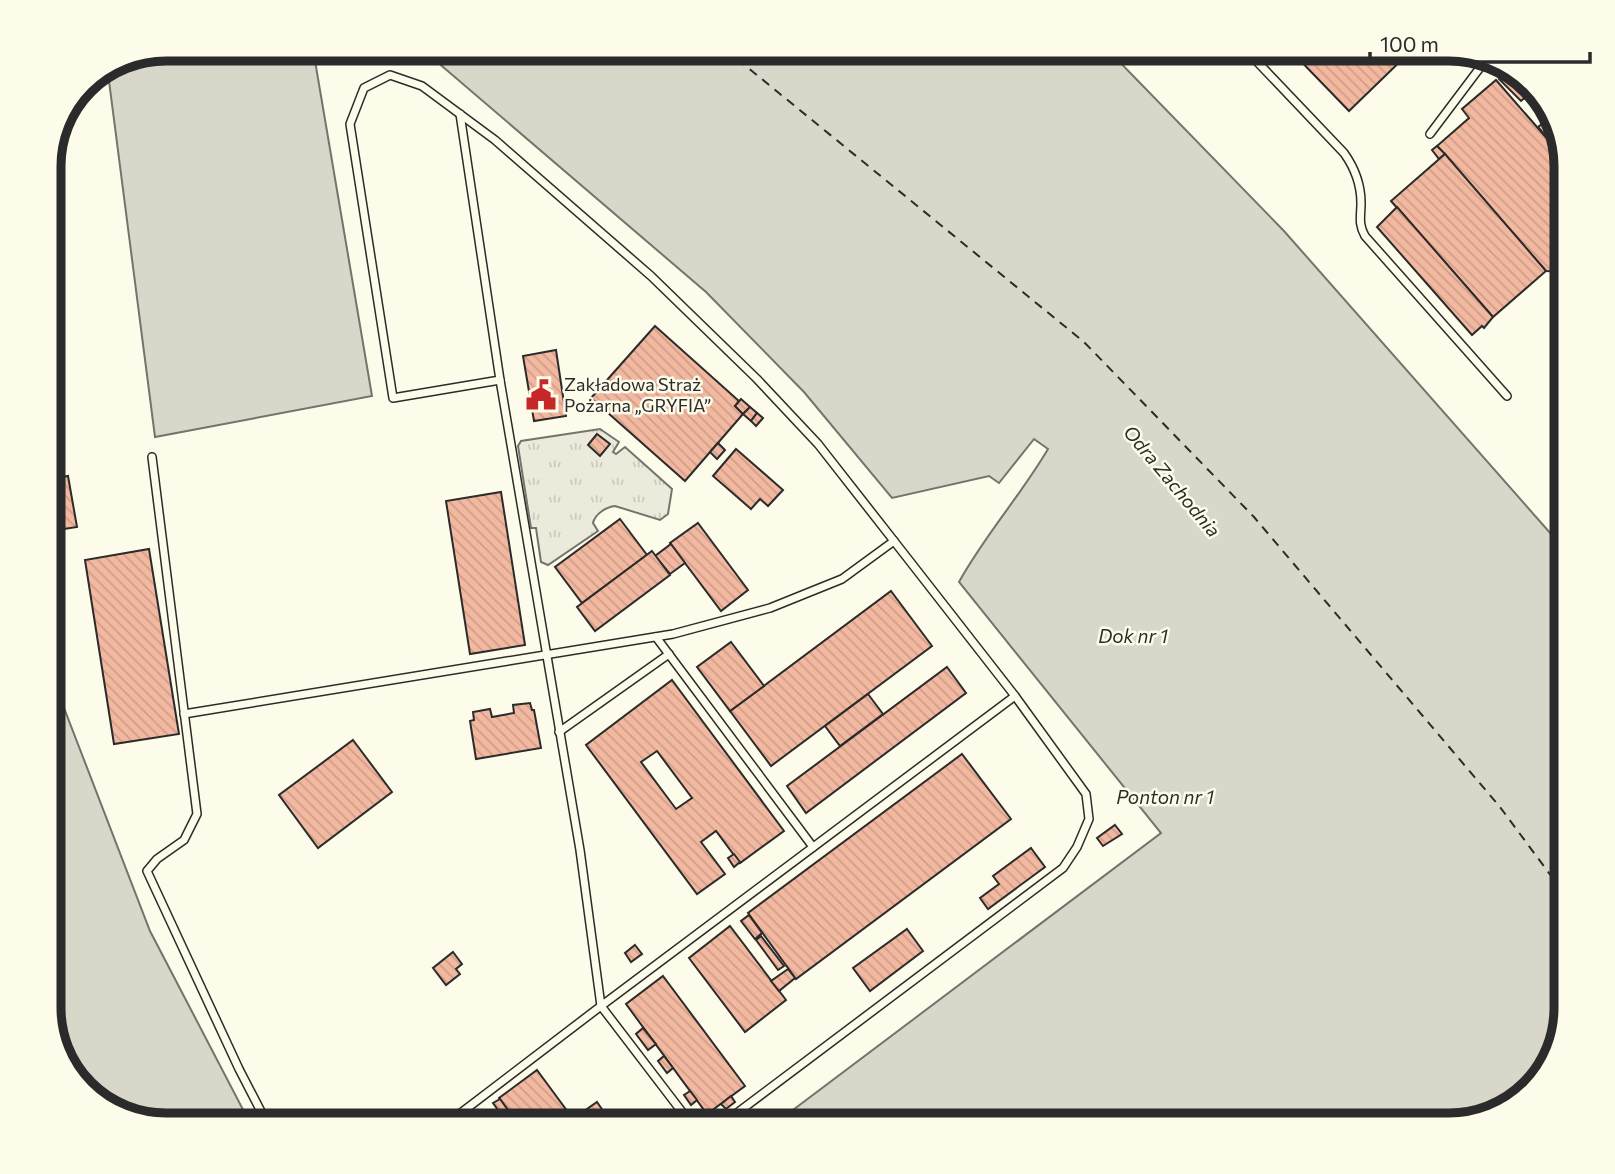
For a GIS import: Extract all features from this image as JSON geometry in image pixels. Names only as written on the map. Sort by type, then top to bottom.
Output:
[{"type":"lane","points":[[1257,61],[1345,153],[1358,183],[1361,201],[1360,225],[1365,236],[1507,396]]},
{"type":"lane","points":[[1430,134],[1481,67]]},
{"type":"lane","points":[[500,380],[393,398],[350,124],[364,88],[390,75],[422,86],[495,140],[651,276],[757,379],[818,444],[1015,696],[1086,794],[1089,819],[1077,847],[1063,868],[737,1113]]},
{"type":"lane","points":[[460,114],[500,380],[580,850],[601,1006],[683,1113]]},
{"type":"lane","points":[[152,457],[197,814],[184,840],[157,859],[148,871],[262,1113]]},
{"type":"lane","points":[[184,714],[656,637],[770,608],[842,579],[894,541]]},
{"type":"lane","points":[[656,637],[813,847]]},
{"type":"lane","points":[[559,732],[669,654]]},
{"type":"lane","points":[[461,1113],[1015,696]]},
{"type":"green space","points":[[600,429],[619,442],[613,452],[616,454],[625,447],[672,489],[668,514],[660,520],[615,506],[608,508],[594,520],[598,531],[548,565],[541,562],[536,528],[531,528],[518,446],[521,441]]},
{"type":"water","points":[[315,61],[372,396],[155,437],[109,81],[114,75],[153,62]]},
{"type":"water","points":[[436,61],[1119,61],[1284,231],[1554,537],[1554,1008],[1548,1041],[1540,1060],[1518,1087],[1482,1107],[1449,1113],[789,1113],[1161,833],[959,582],[1048,449],[1034,439],[999,483],[989,476],[892,498],[804,392],[706,292]]},
{"type":"water","points":[[61,700],[150,931],[245,1113],[166,1113],[133,1107],[102,1091],[87,1077],[72,1054],[61,1014]]},
{"type":"building","points":[[1301,61],[1401,61],[1349,111]]},
{"type":"building","points":[[1502,76],[1527,96],[1521,101],[1499,79]]},
{"type":"building","points":[[1496,80],[1551,143],[1554,166],[1554,271],[1546,271],[1437,146],[1469,118],[1462,109]]},
{"type":"building","points":[[1544,123],[1551,142],[1538,127]]},
{"type":"building","points":[[1437,146],[1445,154],[1439,159],[1432,150]]},
{"type":"building","points":[[1445,154],[1546,271],[1493,317],[1391,201]]},
{"type":"building","points":[[1397,207],[1493,317],[1484,328],[1482,326],[1472,335],[1377,227]]},
{"type":"building","points":[[655,326],[739,401],[735,406],[743,414],[685,481],[591,398]]},
{"type":"building","points":[[556,350],[566,416],[534,421],[523,356]]},
{"type":"building","points":[[741,399],[750,407],[743,414],[735,406]]},
{"type":"building","points":[[750,407],[757,413],[751,421],[743,414]]},
{"type":"building","points":[[757,413],[763,418],[756,426],[751,421]]},
{"type":"building","points":[[597,434],[610,444],[600,456],[588,445]]},
{"type":"building","points":[[718,443],[725,450],[717,459],[710,452]]},
{"type":"building","points":[[736,449],[783,490],[768,506],[760,499],[751,509],[713,476]]},
{"type":"building","points":[[68,476],[77,527],[61,529],[61,477]]},
{"type":"building","points":[[501,492],[525,645],[470,654],[446,501]]},
{"type":"building","points":[[620,519],[647,555],[582,603],[555,567]]},
{"type":"building","points":[[698,523],[748,590],[721,611],[670,543]]},
{"type":"building","points":[[671,544],[685,563],[670,574],[655,556]]},
{"type":"building","points":[[149,549],[179,734],[114,744],[85,560]]},
{"type":"building","points":[[652,551],[670,575],[595,631],[577,607]]},
{"type":"building","points":[[891,591],[932,646],[771,766],[730,711]]},
{"type":"building","points":[[731,642],[764,686],[730,711],[697,667]]},
{"type":"building","points":[[947,667],[966,693],[806,813],[787,786]]},
{"type":"building","points":[[672,680],[784,831],[740,863],[716,831],[701,842],[725,874],[697,894],[586,745]],"holes":[[[657,751],[692,798],[676,809],[641,762]]]},
{"type":"building","points":[[868,694],[883,714],[840,746],[825,726]]},
{"type":"building","points":[[530,703],[534,710],[541,748],[476,759],[470,721],[474,720],[473,712],[490,709],[492,717],[514,713],[513,705]]},
{"type":"building","points":[[353,740],[392,792],[318,848],[279,795]]},
{"type":"building","points":[[962,754],[1011,819],[796,979],[748,913]]},
{"type":"building","points":[[1115,825],[1122,834],[1103,846],[1097,838]]},
{"type":"building","points":[[1031,848],[1045,867],[988,909],[980,898],[999,884],[993,876]]},
{"type":"building","points":[[734,854],[740,862],[734,867],[728,858]]},
{"type":"building","points":[[749,915],[762,933],[755,939],[741,921]]},
{"type":"building","points":[[730,926],[786,1000],[745,1032],[689,958]]},
{"type":"building","points":[[907,929],[923,951],[870,991],[853,968]]},
{"type":"building","points":[[761,936],[784,966],[778,970],[756,940]]},
{"type":"building","points":[[635,945],[642,954],[631,962],[625,953]]},
{"type":"building","points":[[453,952],[462,964],[456,969],[460,974],[446,985],[433,968]]},
{"type":"building","points":[[788,969],[795,978],[779,991],[771,981]]},
{"type":"building","points":[[663,976],[745,1086],[706,1113],[626,1004]]},
{"type":"building","points":[[643,1028],[656,1044],[648,1050],[636,1034]]},
{"type":"building","points":[[664,1056],[673,1068],[667,1073],[658,1061]]},
{"type":"building","points":[[537,1070],[569,1113],[510,1113],[499,1098]]},
{"type":"building","points":[[690,1091],[697,1100],[691,1105],[684,1095]]},
{"type":"building","points":[[731,1096],[735,1102],[726,1109],[721,1104]]},
{"type":"building","points":[[500,1099],[510,1113],[500,1113],[493,1103]]},
{"type":"building","points":[[597,1102],[605,1113],[590,1113],[587,1109]]},
{"type":"ferry route","points":[[740,61],[1084,342],[1254,517],[1500,807],[1554,880]]},
{"type":"place","name":"Zakładowa Straż Pożarna „GRYFIA”","points":[[541,395]]},
{"type":"water label","name":"Odra Zachodnia","points":[[1172,481]]},
{"type":"water label","name":"Dok nr 1","points":[[1133,636]]},
{"type":"water label","name":"Ponton nr 1","points":[[1165,797]]}]
